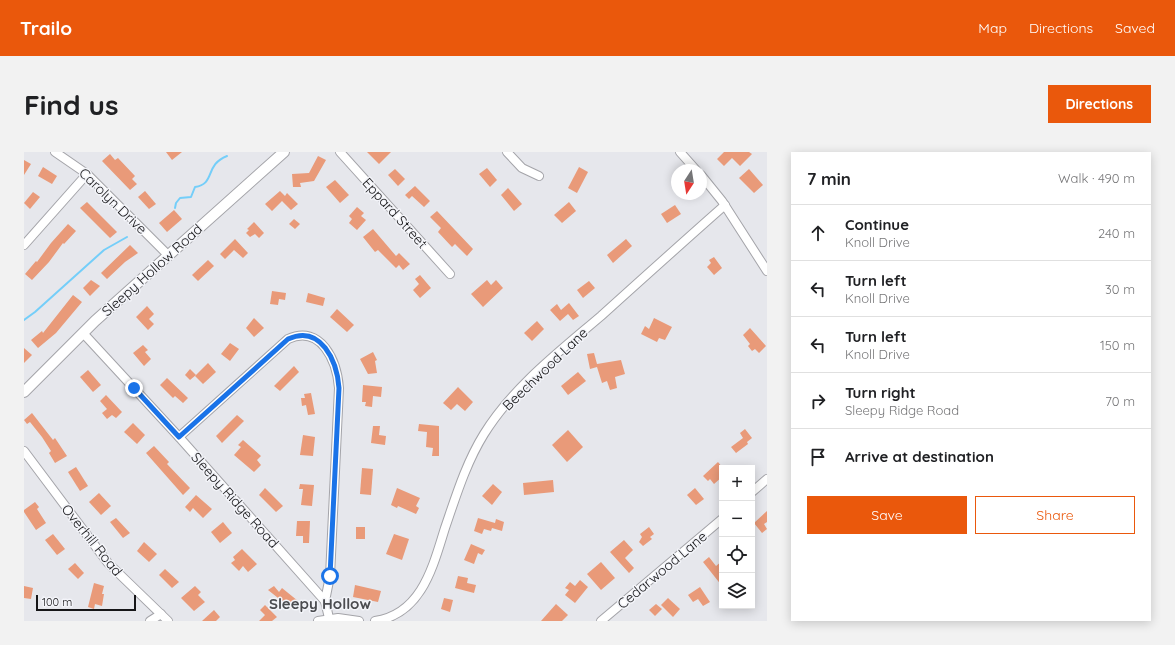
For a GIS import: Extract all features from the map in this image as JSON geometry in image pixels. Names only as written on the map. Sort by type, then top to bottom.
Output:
[{"type":"main road","name":"Sleepy Hollow Road","points":[[24,392],[83,333],[284,152]]},
{"type":"street","name":"Carolyn Drive","points":[[55,152],[87,174],[168,255]]},
{"type":"street","name":"Eppard Street","points":[[340,152],[450,274]]},
{"type":"street","points":[[506,152],[522,168],[539,176]]},
{"type":"street","points":[[680,152],[691,164]]},
{"type":"street","points":[[24,245],[87,174]]},
{"type":"street","points":[[707,182],[725,204],[767,271]]},
{"type":"street","name":"Beechwood Lane","points":[[375,621],[400,613],[410,605],[424,588],[467,466],[485,433],[506,404],[571,342],[725,204]]},
{"type":"street","name":"Sleepy Ridge Road","points":[[83,333],[179,437],[325,601],[329,618]]},
{"type":"street","points":[[179,437],[288,339],[294,336],[305,335],[320,342],[331,356],[335,365],[339,388],[330,576],[325,601]]},
{"type":"street","name":"Overhill Road","points":[[24,452],[108,563],[168,621]]},
{"type":"street","points":[[755,489],[767,479]]},
{"type":"street","name":"Cedarwood Lane","points":[[602,621],[719,522]]},
{"type":"street","points":[[150,621],[161,614]]},
{"type":"street","points":[[318,621],[329,618],[359,621]]},
{"type":"building","points":[[166,152],[182,152],[172,160]]},
{"type":"building","points":[[367,152],[391,152],[379,164]]},
{"type":"building","points":[[724,152],[749,152],[752,154],[740,166],[732,158],[724,166],[717,159]]},
{"type":"building","points":[[110,154],[115,160],[118,158],[135,176],[132,179],[137,184],[130,190],[102,161]]},
{"type":"building","points":[[318,156],[326,160],[314,181],[300,183],[301,187],[293,187],[292,174],[309,173]]},
{"type":"building","points":[[24,160],[31,164],[24,175]]},
{"type":"building","points":[[43,167],[57,176],[52,184],[38,176]]},
{"type":"building","points":[[579,167],[588,172],[577,193],[568,188]]},
{"type":"building","points":[[487,168],[497,180],[490,187],[479,174]]},
{"type":"building","points":[[395,169],[405,179],[398,186],[388,175]]},
{"type":"building","points":[[749,169],[763,185],[754,193],[739,178]]},
{"type":"building","points":[[335,180],[349,195],[340,203],[326,187]]},
{"type":"building","points":[[415,186],[430,201],[424,207],[412,196],[409,199],[405,195]]},
{"type":"building","points":[[508,188],[522,204],[514,211],[501,195]]},
{"type":"building","points":[[145,191],[156,204],[149,209],[138,197]]},
{"type":"building","points":[[280,191],[285,196],[287,193],[298,204],[291,210],[282,201],[272,211],[265,204]]},
{"type":"building","points":[[33,192],[40,197],[30,209],[24,203]]},
{"type":"building","points":[[87,202],[117,232],[110,238],[80,208]]},
{"type":"building","points":[[569,202],[576,211],[562,223],[554,215]]},
{"type":"building","points":[[675,205],[681,214],[667,223],[661,214]]},
{"type":"building","points":[[357,207],[364,213],[361,216],[366,220],[357,230],[349,223],[352,219],[349,216]]},
{"type":"building","points":[[174,210],[182,219],[167,232],[159,223]]},
{"type":"building","points":[[437,211],[473,249],[467,256],[455,244],[452,247],[438,232],[441,228],[430,217]]},
{"type":"building","points":[[294,219],[300,224],[295,229],[289,224]]},
{"type":"building","points":[[254,222],[264,233],[259,238],[255,234],[250,237],[246,233],[249,230],[247,229]]},
{"type":"building","points":[[68,224],[76,231],[64,244],[63,243],[49,262],[32,280],[25,274],[36,261],[37,262]]},
{"type":"building","points":[[373,229],[396,256],[399,253],[410,264],[403,270],[399,265],[396,268],[378,250],[375,252],[363,237]]},
{"type":"building","points":[[235,239],[248,253],[243,258],[234,250],[225,259],[220,254]]},
{"type":"building","points":[[626,239],[632,246],[613,263],[607,255]]},
{"type":"building","points":[[130,245],[138,253],[125,262],[107,279],[101,273]]},
{"type":"building","points":[[714,257],[722,268],[714,275],[707,267],[711,263],[709,260]]},
{"type":"building","points":[[208,260],[214,266],[198,281],[192,275]]},
{"type":"building","points":[[420,275],[431,288],[420,298],[413,290],[419,284],[415,279]]},
{"type":"building","points":[[91,280],[100,286],[90,296],[83,288]]},
{"type":"building","points":[[487,280],[491,285],[496,280],[503,288],[483,307],[471,294]]},
{"type":"building","points":[[589,281],[595,288],[583,298],[577,290]]},
{"type":"building","points":[[272,291],[286,293],[285,300],[279,299],[278,305],[270,304]]},
{"type":"building","points":[[308,293],[325,298],[323,306],[306,302]]},
{"type":"building","points":[[73,295],[82,302],[56,333],[38,348],[31,340],[42,331],[43,333]]},
{"type":"building","points":[[569,303],[579,316],[573,320],[568,314],[560,321],[550,310],[557,304],[561,310]]},
{"type":"building","points":[[147,306],[154,314],[149,319],[154,324],[148,330],[136,317]]},
{"type":"building","points":[[337,309],[354,325],[347,332],[330,317]]},
{"type":"building","points":[[254,318],[264,328],[254,337],[246,328]]},
{"type":"building","points":[[654,318],[672,327],[665,340],[659,338],[657,342],[641,334],[645,326],[649,329]]},
{"type":"building","points":[[537,321],[544,329],[532,341],[524,333]]},
{"type":"building","points":[[750,328],[766,346],[759,353],[755,349],[752,351],[748,346],[750,344],[743,335]]},
{"type":"building","points":[[230,343],[239,349],[230,361],[221,354]]},
{"type":"building","points":[[143,345],[148,350],[145,352],[151,359],[144,366],[133,353]]},
{"type":"building","points":[[24,348],[32,355],[24,363]]},
{"type":"building","points":[[373,352],[377,360],[375,361],[377,373],[368,374],[360,359]]},
{"type":"building","points":[[594,353],[597,364],[621,360],[625,374],[615,377],[617,388],[610,390],[607,381],[602,383],[597,367],[590,369],[587,354]]},
{"type":"building","points":[[208,363],[216,372],[203,384],[195,376]]},
{"type":"building","points":[[294,366],[299,372],[280,391],[274,386]]},
{"type":"building","points":[[190,369],[196,375],[190,380],[185,375]]},
{"type":"building","points":[[88,370],[101,385],[93,392],[80,377]]},
{"type":"building","points":[[578,372],[586,381],[568,395],[561,386]]},
{"type":"building","points":[[167,378],[188,398],[183,403],[175,396],[173,398],[160,385]]},
{"type":"building","points":[[363,385],[382,387],[381,397],[373,396],[372,407],[365,406],[366,402],[362,402]]},
{"type":"building","points":[[458,387],[473,402],[465,411],[457,404],[451,410],[443,403]]},
{"type":"building","points":[[311,393],[315,414],[308,415],[306,405],[302,406],[301,398],[305,398],[304,394]]},
{"type":"building","points":[[106,395],[122,412],[116,418],[112,415],[107,419],[102,413],[107,409],[100,401]]},
{"type":"building","points":[[32,413],[53,440],[55,438],[67,456],[55,463],[49,453],[51,451],[42,437],[30,422],[27,424],[24,420]]},
{"type":"building","points":[[237,415],[244,421],[222,443],[216,436]]},
{"type":"building","points":[[133,423],[145,435],[137,444],[124,432]]},
{"type":"building","points":[[419,424],[439,426],[439,456],[432,456],[433,448],[426,447],[427,432],[418,431]]},
{"type":"building","points":[[373,426],[380,426],[379,435],[386,436],[385,445],[371,443]]},
{"type":"building","points":[[745,429],[752,438],[747,442],[748,444],[736,453],[731,447],[743,438],[740,433]]},
{"type":"building","points":[[568,430],[583,447],[567,462],[552,445]]},
{"type":"building","points":[[303,435],[315,437],[313,456],[300,455]]},
{"type":"building","points":[[243,440],[261,456],[257,460],[261,465],[254,472],[234,455],[241,447],[238,445]]},
{"type":"building","points":[[154,446],[169,462],[167,464],[190,488],[183,495],[146,453]]},
{"type":"building","points":[[718,462],[720,465],[719,465],[719,480],[714,484],[710,479],[708,481],[703,476]]},
{"type":"building","points":[[76,467],[88,486],[80,491],[68,472]]},
{"type":"building","points":[[362,468],[373,469],[371,495],[360,494]]},
{"type":"building","points":[[553,480],[554,492],[524,495],[523,483]]},
{"type":"building","points":[[300,484],[314,485],[312,506],[301,505],[303,489],[299,489]]},
{"type":"building","points":[[493,484],[502,492],[492,505],[482,496]]},
{"type":"building","points":[[265,488],[283,506],[276,512],[259,495]]},
{"type":"building","points":[[397,488],[420,498],[416,506],[419,508],[416,514],[398,506],[397,508],[391,505]]},
{"type":"building","points":[[695,488],[704,499],[696,505],[687,495]]},
{"type":"building","points":[[99,493],[111,506],[101,515],[89,502]]},
{"type":"building","points":[[196,495],[212,509],[203,518],[193,508],[190,512],[185,507]]},
{"type":"building","points":[[35,502],[39,507],[37,509],[46,523],[36,530],[24,512],[24,510]]},
{"type":"building","points":[[767,511],[767,522],[764,524],[767,529],[762,533],[755,522]]},
{"type":"building","points":[[116,518],[130,533],[123,538],[110,522]]},
{"type":"building","points":[[478,518],[495,523],[496,519],[504,522],[502,531],[492,528],[491,531],[484,529],[482,534],[474,531]]},
{"type":"building","points":[[297,521],[310,521],[309,543],[303,543],[303,536],[296,536]]},
{"type":"building","points":[[223,522],[232,533],[220,543],[211,532]]},
{"type":"building","points":[[356,527],[365,527],[365,539],[356,539]]},
{"type":"building","points":[[649,527],[654,534],[650,537],[652,539],[643,546],[639,542],[642,537],[640,534]]},
{"type":"building","points":[[53,534],[65,549],[57,555],[45,540]]},
{"type":"building","points":[[394,534],[409,539],[402,560],[386,554]]},
{"type":"building","points":[[624,540],[633,550],[625,558],[634,568],[629,573],[610,552]]},
{"type":"building","points":[[144,542],[157,554],[149,562],[137,551]]},
{"type":"building","points":[[471,544],[485,550],[482,555],[478,553],[474,564],[464,560]]},
{"type":"building","points":[[242,549],[257,564],[248,572],[243,566],[239,571],[231,563],[235,560],[233,557]]},
{"type":"building","points":[[709,557],[716,566],[719,564],[719,582],[703,562]]},
{"type":"building","points":[[601,562],[615,578],[601,590],[587,574]]},
{"type":"building","points":[[75,563],[84,573],[78,579],[68,569]]},
{"type":"building","points":[[165,569],[179,582],[172,588],[159,575]]},
{"type":"building","points":[[458,576],[468,578],[467,583],[476,585],[474,593],[455,588]]},
{"type":"building","points":[[580,580],[588,587],[575,603],[565,595],[569,590],[565,588],[570,582],[575,586]]},
{"type":"building","points":[[94,583],[104,586],[102,594],[104,594],[102,606],[95,604],[94,609],[88,607]]},
{"type":"building","points":[[355,585],[381,591],[378,602],[353,597]]},
{"type":"building","points":[[24,586],[33,588],[31,599],[24,598]]},
{"type":"building","points":[[195,586],[201,592],[198,595],[205,602],[194,611],[181,598]]},
{"type":"building","points":[[274,586],[279,592],[282,588],[298,601],[292,609],[268,590]]},
{"type":"building","points":[[700,587],[710,602],[703,606],[698,599],[693,602],[688,595]]},
{"type":"building","points":[[444,598],[453,600],[450,612],[441,609]]},
{"type":"building","points":[[668,598],[680,609],[673,617],[661,605]]},
{"type":"building","points":[[556,604],[568,615],[562,621],[541,621]]},
{"type":"building","points":[[656,604],[662,609],[655,616],[649,610]]},
{"type":"building","points":[[265,605],[277,617],[272,621],[259,621],[265,615],[260,610]]},
{"type":"building","points":[[214,610],[220,617],[216,621],[202,621]]},
{"type":"waterway","points":[[175,208],[176,203],[180,198],[191,197],[195,187],[206,182],[215,164],[227,156]]},
{"type":"waterway","points":[[24,320],[35,312],[104,250],[127,237]]},
{"type":"district","name":"Sleepy Hollow","points":[[320,604]]},
{"type":"route","points":[[134,388],[179,437],[277,347],[288,339],[294,336],[305,335],[320,342],[331,356],[335,365],[338,375],[339,388],[330,576]]}]
